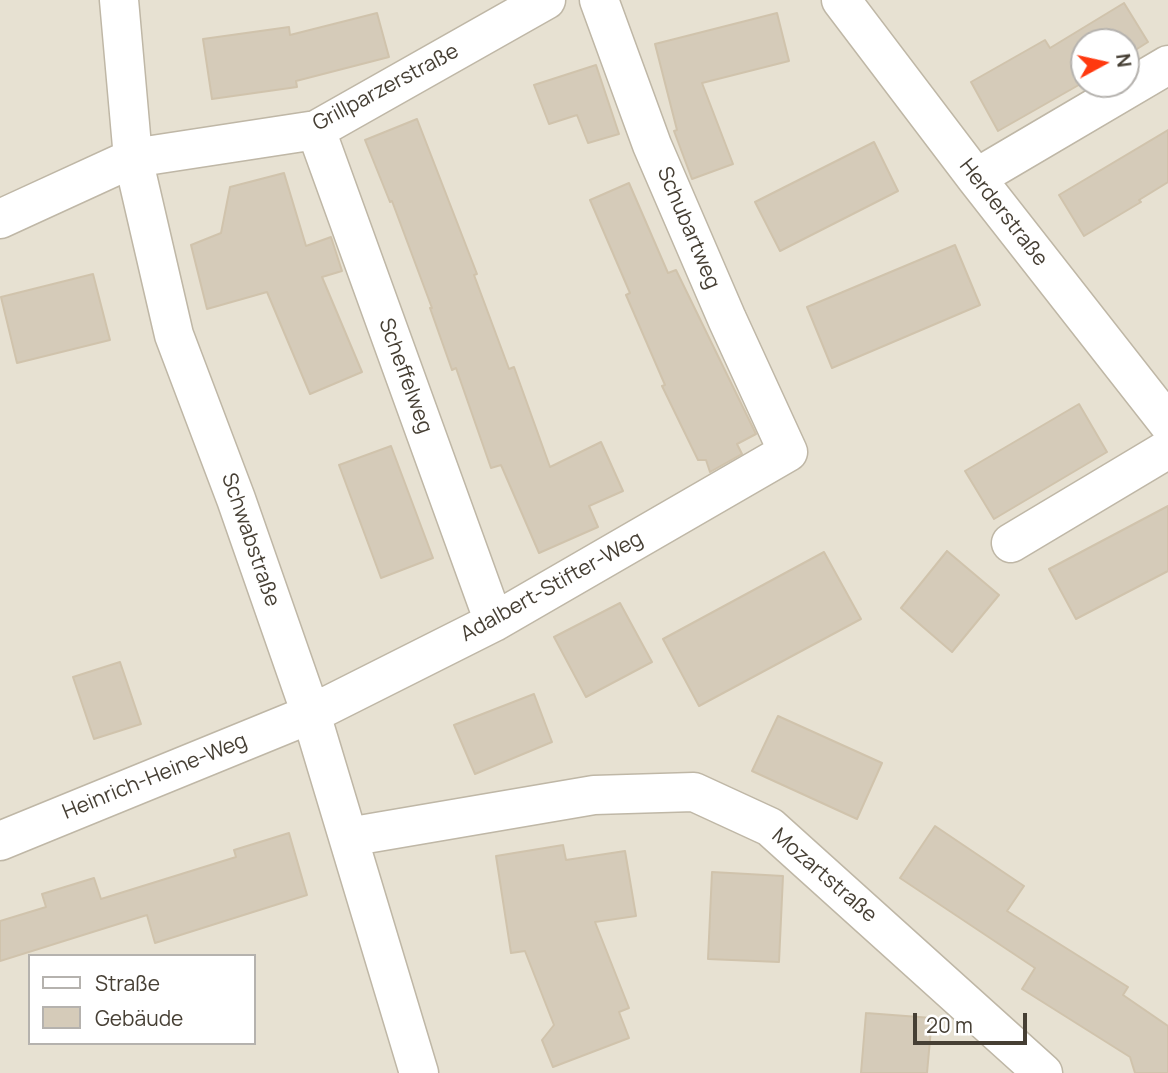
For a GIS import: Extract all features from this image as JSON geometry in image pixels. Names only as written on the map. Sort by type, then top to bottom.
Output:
[{"type":"street","name":"Schwabstraße","points":[[119,0],[133,158],[174,335],[236,499],[311,714],[419,1073]]},
{"type":"street","name":"Grillparzerstraße","points":[[0,219],[133,158],[316,130],[546,0]]},
{"type":"street","name":"Schubartweg","points":[[599,0],[652,145],[788,452]]},
{"type":"street","name":"Herderstraße","points":[[841,0],[1168,423]]},
{"type":"street","points":[[976,178],[1168,65]]},
{"type":"street","name":"Scheffelweg","points":[[316,130],[494,622]]},
{"type":"street","points":[[1011,543],[1168,449]]},
{"type":"street","name":"Adalbert-Stifter-Weg","points":[[311,714],[494,622],[788,452]]},
{"type":"street","name":"Heinrich-Heine-Weg","points":[[0,841],[311,714]]},
{"type":"street","name":"Mozartstraße","points":[[348,837],[594,795],[694,792],[770,827],[1030,1069]]},
{"type":"shaded area","points":[[0,0],[1168,0],[1168,1073],[0,1073]]},
{"type":"building","points":[[1124,3],[1139,28],[1083,28]]},
{"type":"building","points":[[377,13],[389,57],[296,81],[297,87],[212,99],[203,39],[289,27],[290,35]]},
{"type":"building","points":[[777,13],[789,61],[702,83],[733,164],[692,179],[674,131],[677,130],[655,44]]},
{"type":"building","points":[[1140,29],[1148,42],[1140,47]]},
{"type":"building","points":[[1070,36],[1070,90],[998,131],[971,82],[1045,40],[1050,48]]},
{"type":"building","points":[[596,65],[619,134],[588,143],[577,115],[549,124],[534,85]]},
{"type":"building","points":[[417,119],[477,274],[474,275],[509,369],[514,367],[550,467],[601,442],[623,491],[589,506],[598,527],[539,553],[501,465],[491,468],[456,368],[452,370],[392,201],[390,202],[365,140]]},
{"type":"building","points":[[1168,130],[1168,182],[1139,200],[1141,202],[1084,236],[1059,195]]},
{"type":"building","points":[[874,142],[898,191],[780,251],[755,202]]},
{"type":"building","points":[[284,173],[306,246],[331,237],[342,271],[322,277],[362,372],[310,394],[267,292],[207,309],[191,245],[221,233],[230,187]]},
{"type":"building","points":[[629,183],[668,273],[676,270],[756,434],[737,444],[742,454],[710,472],[706,460],[698,460],[662,386],[665,385],[626,295],[630,293],[590,200]]},
{"type":"building","points":[[955,245],[980,305],[832,368],[807,307]]},
{"type":"building","points":[[93,274],[110,340],[17,363],[1,297]]},
{"type":"building","points":[[1079,404],[1107,452],[994,519],[965,471]]},
{"type":"building","points":[[391,446],[433,558],[381,578],[339,465]]},
{"type":"building","points":[[1168,506],[1168,571],[1076,619],[1049,569]]},
{"type":"building","points":[[947,551],[999,595],[952,652],[901,608]]},
{"type":"building","points":[[824,552],[861,619],[699,706],[663,639]]},
{"type":"building","points":[[620,603],[652,662],[586,697],[554,637]]},
{"type":"building","points":[[120,662],[141,724],[94,739],[73,677]]},
{"type":"building","points":[[534,694],[552,742],[475,774],[454,725]]},
{"type":"building","points":[[778,716],[882,763],[857,819],[752,771]]},
{"type":"building","points":[[935,826],[1024,886],[1007,911],[1128,987],[1123,995],[1168,1026],[1168,1073],[1135,1073],[1130,1057],[1022,989],[1035,968],[900,878]]},
{"type":"building","points":[[289,833],[307,895],[155,943],[147,915],[0,961],[0,921],[46,907],[42,894],[94,878],[101,899],[236,857],[234,850]]},
{"type":"building","points":[[563,845],[566,860],[625,851],[636,916],[595,922],[629,1008],[619,1012],[629,1038],[553,1067],[542,1040],[554,1025],[525,951],[511,953],[496,856]]},
{"type":"building","points":[[712,872],[783,876],[779,962],[708,959]]},
{"type":"building","points":[[866,1013],[932,1018],[927,1073],[861,1073]]}]
